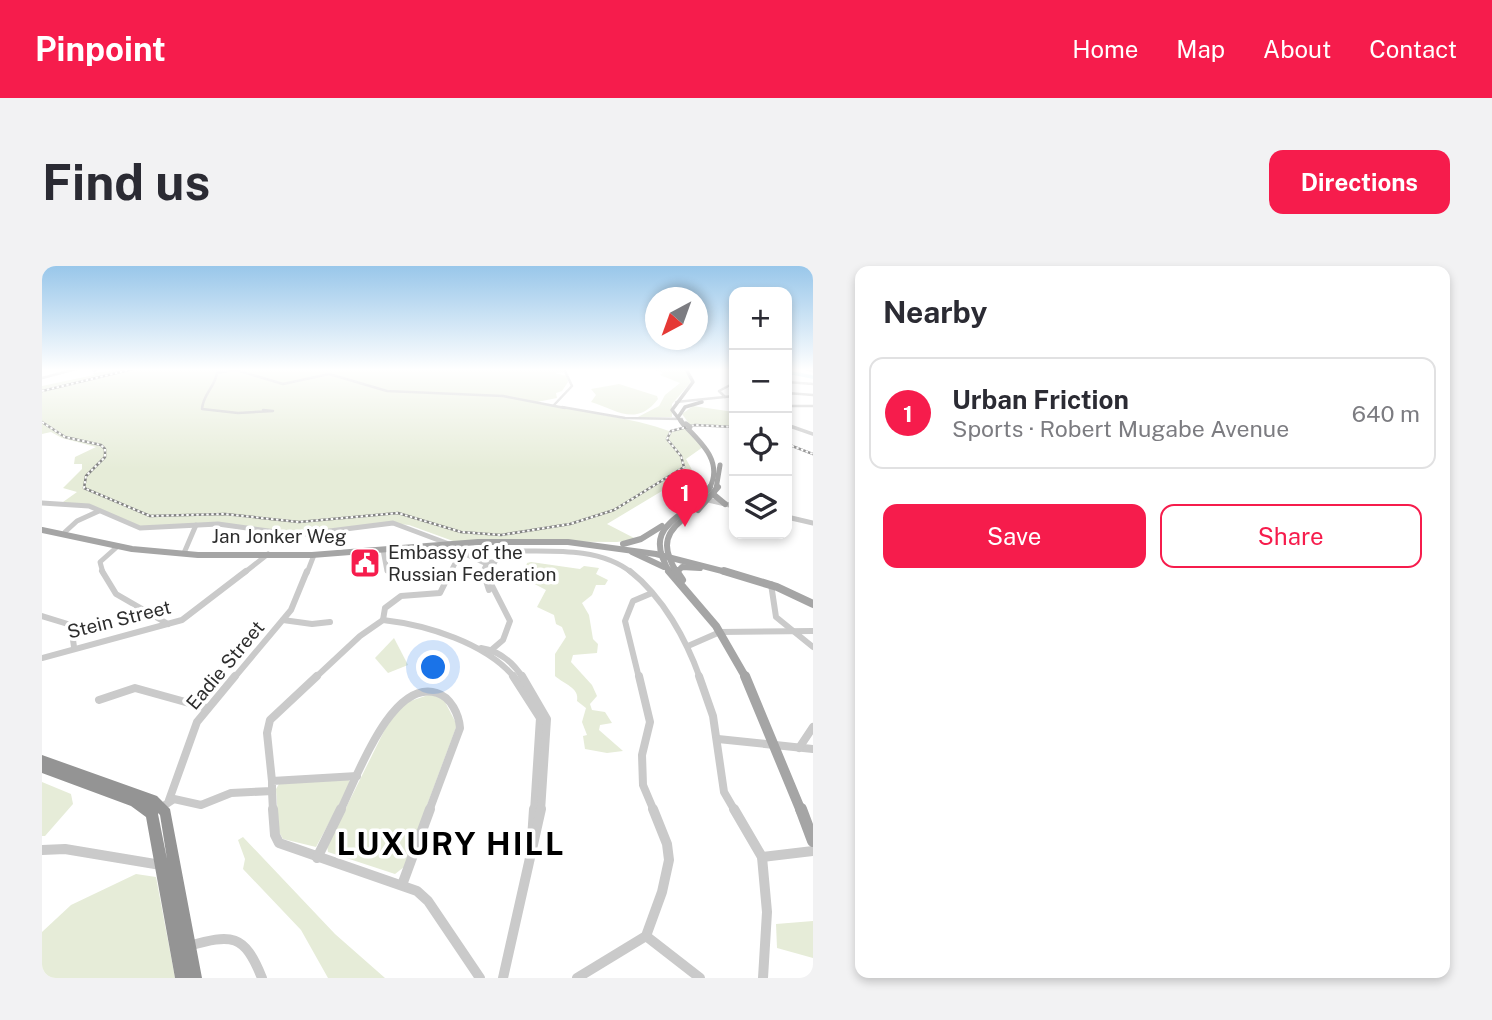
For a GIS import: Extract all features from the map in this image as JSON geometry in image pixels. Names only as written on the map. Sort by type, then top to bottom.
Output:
[{"type":"highway","points":[[42,760],[131,791],[161,807]]},
{"type":"highway","points":[[42,768],[135,802],[161,807]]},
{"type":"highway","points":[[161,807],[182,948],[183,978]]},
{"type":"highway","points":[[182,948],[194,978]]},
{"type":"main road","points":[[614,547],[641,539],[708,498],[715,479],[715,466],[706,447],[673,410],[679,402]]},
{"type":"main road","points":[[684,423],[685,407],[699,402]]},
{"type":"main road","points":[[668,419],[684,423],[708,444],[718,459],[720,481],[708,498],[670,529],[665,544],[663,555],[689,592]]},
{"type":"main road","points":[[708,498],[725,504]]},
{"type":"main road","points":[[664,525],[657,541],[667,569]]},
{"type":"main road","name":"Jan Jonker Weg","points":[[42,530],[65,532],[144,551],[184,553],[314,555],[449,544],[461,548],[559,544],[614,547],[663,555],[775,587],[813,605]]},
{"type":"main road","points":[[614,547],[645,556],[667,569],[720,632],[746,680],[812,838]]},
{"type":"main road","name":"Jan Jonker Weg","points":[[663,555],[703,569],[775,587]]},
{"type":"main road","points":[[677,572],[682,567],[703,569]]},
{"type":"street","points":[[202,402],[202,409],[232,413],[273,411],[263,410]]},
{"type":"street","points":[[545,402],[558,405]]},
{"type":"street","points":[[546,402],[614,417],[668,419]]},
{"type":"street","points":[[792,406],[813,406]]},
{"type":"street","points":[[792,427],[813,434]]},
{"type":"street","points":[[42,503],[63,502],[99,511],[141,528],[228,524],[298,535],[393,523],[449,544]]},
{"type":"street","points":[[725,504],[729,505]]},
{"type":"street","points":[[65,532],[77,521],[99,511]]},
{"type":"street","points":[[792,518],[813,523]]},
{"type":"street","points":[[184,553],[196,525]]},
{"type":"street","points":[[118,546],[100,562],[110,589],[128,604],[168,624]]},
{"type":"street","points":[[383,620],[386,606],[398,597],[440,593],[461,548],[490,564]]},
{"type":"street","points":[[383,550],[387,571]]},
{"type":"street","points":[[488,650],[511,624],[510,616],[487,578],[490,564],[500,552],[510,550],[593,554],[631,570],[652,593],[688,646],[718,738],[724,792],[762,857],[767,912],[764,978]]},
{"type":"street","name":"Stein Street","points":[[42,658],[185,618],[268,554]]},
{"type":"street","name":"Eadie Street","points":[[161,807],[191,733],[207,708],[294,605],[314,555]]},
{"type":"street","points":[[775,587],[776,617],[813,647]]},
{"type":"street","points":[[577,978],[646,936],[662,892],[669,860],[667,844],[643,785],[642,755],[650,722],[625,621],[627,610],[635,598],[652,593]]},
{"type":"street","points":[[42,616],[71,625],[74,647]]},
{"type":"street","points":[[283,620],[312,624],[330,622]]},
{"type":"street","points":[[480,978],[428,901],[417,891],[317,858],[277,841],[267,733],[270,720],[355,640],[383,620],[401,622],[488,650],[513,673],[539,715],[532,846],[503,978]]},
{"type":"street","points":[[688,646],[720,632],[813,631]]},
{"type":"street","points":[[99,700],[135,688],[207,708]]},
{"type":"street","points":[[317,858],[395,706],[427,692],[437,693],[447,699],[457,715],[460,728],[402,885]]},
{"type":"street","points":[[799,748],[813,727]]},
{"type":"street","points":[[718,738],[813,749]]},
{"type":"street","points":[[161,807],[201,805],[235,792],[357,776]]},
{"type":"street","points":[[42,850],[65,849],[168,865]]},
{"type":"street","points":[[762,857],[813,851]]},
{"type":"street","points":[[182,948],[229,936],[241,940],[254,955],[261,978]]},
{"type":"street","points":[[646,936],[700,978]]},
{"type":"green space","points":[[42,402],[538,402],[639,422],[672,432],[684,427],[703,447],[686,459],[695,475],[677,484],[679,487],[662,491],[607,524],[636,539],[617,542],[453,541],[409,525],[398,524],[298,535],[228,524],[140,528],[89,506],[63,502],[77,492],[63,488],[82,469],[82,464],[74,464],[75,457],[96,447],[62,438],[51,432],[42,434]]},
{"type":"green space","points":[[592,402],[655,402],[642,413],[633,415]]},
{"type":"green space","points":[[661,402],[674,402],[672,417],[636,418]]},
{"type":"green space","points":[[693,406],[729,411],[729,427],[690,425],[682,414]]},
{"type":"green space","points":[[527,563],[580,569],[584,566],[599,568],[596,574],[608,580],[605,585],[596,585],[592,595],[582,603],[589,615],[593,639],[598,644],[597,653],[573,655],[571,662],[592,685],[597,696],[590,704],[592,710],[605,712],[612,723],[600,725],[599,730],[623,751],[607,753],[585,749],[583,736],[587,735],[582,722],[586,708],[577,701],[574,689],[555,676],[555,654],[566,637],[562,627],[556,624],[554,615],[537,607],[546,590],[523,578]]},
{"type":"green space","points":[[394,638],[408,665],[388,673],[375,658]]},
{"type":"green space","points":[[431,694],[444,700],[457,725],[404,867],[395,874],[328,852],[327,846],[393,713],[399,705]]},
{"type":"green space","points":[[349,779],[350,784],[316,847],[283,839],[279,832],[276,789],[279,784]]},
{"type":"green space","points":[[42,782],[71,794],[73,804],[45,836],[42,836]]},
{"type":"green space","points":[[243,837],[335,934],[385,978],[328,978],[301,930],[243,869],[245,859],[238,840]]},
{"type":"green space","points":[[136,874],[156,877],[175,978],[42,978],[42,932],[71,905]]},
{"type":"green space","points":[[813,921],[813,958],[777,948],[776,924]]},
{"type":"railway","points":[[42,422],[65,437],[101,445],[105,449],[105,457],[86,476],[84,488],[150,516],[225,514],[299,522],[398,513],[461,532],[501,535],[570,524],[614,510],[684,467],[681,456],[667,439],[671,431],[695,425],[729,427]]},
{"type":"railway","points":[[792,446],[813,454]]},
{"type":"place","name":"Urban Friction","points":[[685,527]]},
{"type":"place","name":"Embassy of the Russian Federation","points":[[365,563]]},
{"type":"district","name":"LUXURY HILL","points":[[451,844]]}]
